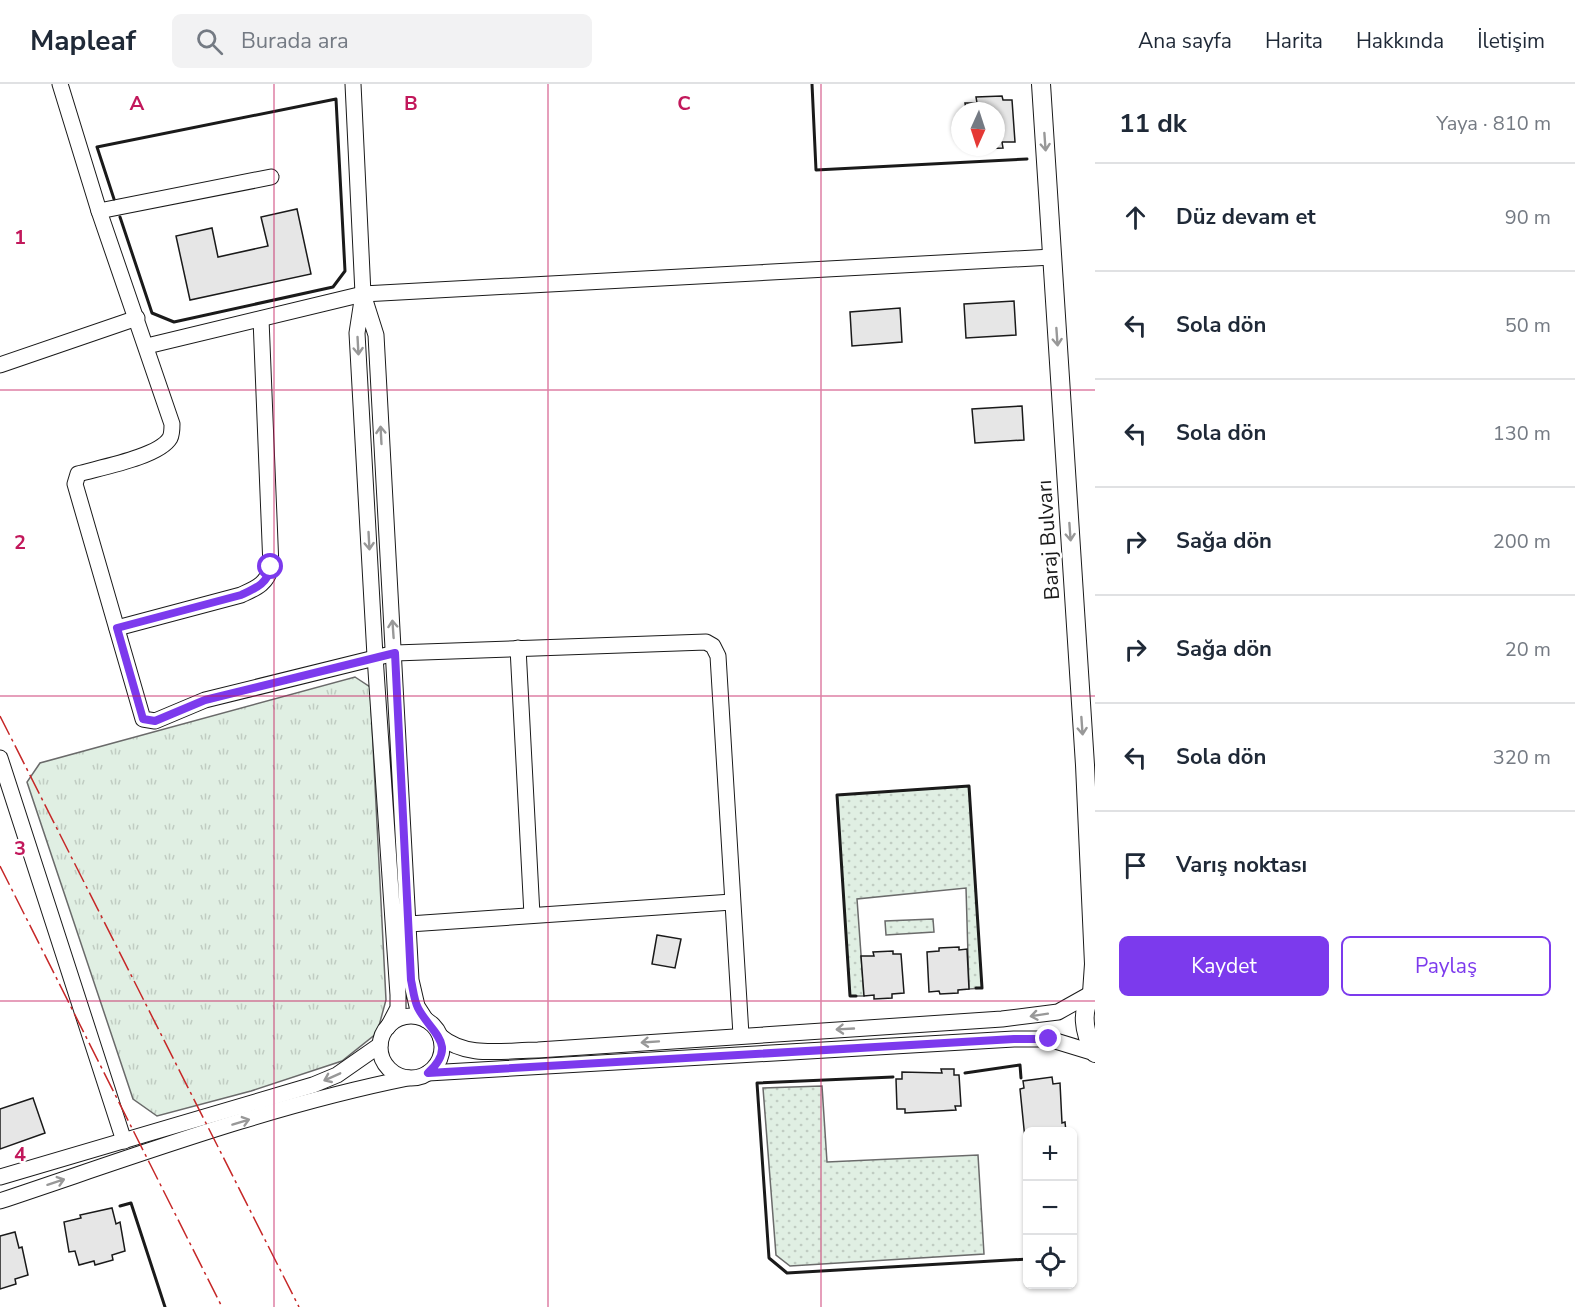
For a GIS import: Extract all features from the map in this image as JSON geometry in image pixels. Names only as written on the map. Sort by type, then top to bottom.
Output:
[{"type":"main road","name":"Baraj Bulvarı","points":[[1041,84],[1085,765],[1094,954],[1094,991],[1086,1007],[1084,1023],[1087,1039],[1095,1053]]},
{"type":"street","points":[[60,84],[99,211],[172,424],[171,437],[163,446],[130,459],[78,474],[75,484],[143,719],[155,721],[205,700],[375,656],[395,653],[706,642],[713,646],[718,656],[741,1035]]},
{"type":"street","points":[[0,1177],[313,1085],[337,1075],[380,1045],[398,1008],[357,333],[363,294],[353,84]]},
{"type":"street","points":[[99,211],[271,177]]},
{"type":"street","points":[[147,346],[363,294],[1052,257]]},
{"type":"street","points":[[363,294],[376,335],[411,980],[417,1006],[440,1036],[458,1048],[472,1051],[538,1050],[1036,1016],[1058,1012],[1094,991]]},
{"type":"street","points":[[0,365],[137,318]]},
{"type":"street","points":[[117,628],[241,595],[260,587],[269,577],[271,567],[261,319]]},
{"type":"street","points":[[518,648],[532,915]]},
{"type":"street","points":[[0,758],[124,1141]]},
{"type":"street","points":[[409,924],[732,902]]},
{"type":"street","points":[[388,1027],[405,1017],[426,1020]]},
{"type":"street","points":[[428,1073],[440,1056],[440,1036]]},
{"type":"street","points":[[0,1201],[194,1136],[349,1090],[428,1073],[1014,1039],[1049,1039],[1095,1053]]},
{"type":"street","points":[[380,1045],[384,1063],[399,1076],[408,1078]]},
{"type":"green space","points":[[355,677],[370,687],[386,1000],[377,1033],[342,1061],[251,1091],[157,1116],[133,1099],[27,782],[40,763]]},
{"type":"green space","points":[[969,786],[982,988],[969,989],[966,888],[857,899],[864,996],[850,996],[837,795]]},
{"type":"green space","points":[[933,919],[934,932],[886,935],[885,921]]},
{"type":"green space","points":[[822,1086],[827,1162],[978,1155],[984,1254],[790,1266],[776,1255],[763,1088]]},
{"type":"building","points":[[1002,96],[1003,100],[1012,100],[1015,142],[1005,142],[1005,102],[977,102],[976,97]]},
{"type":"building","points":[[297,209],[311,274],[190,300],[176,236],[212,228],[218,257],[268,246],[261,217]]},
{"type":"building","points":[[1014,301],[1016,335],[966,338],[964,304]]},
{"type":"building","points":[[900,308],[902,342],[852,346],[850,312]]},
{"type":"building","points":[[1022,406],[1024,440],[975,443],[972,409]]},
{"type":"building","points":[[657,935],[681,939],[675,968],[652,964]]},
{"type":"building","points":[[959,947],[959,950],[967,949],[969,989],[958,990],[958,993],[929,992],[927,952],[939,951],[939,948]]},
{"type":"building","points":[[893,951],[893,954],[901,954],[904,993],[892,994],[892,998],[874,999],[874,995],[864,996],[861,956],[874,956],[873,952]]},
{"type":"building","points":[[941,1069],[954,1069],[954,1075],[959,1075],[961,1106],[955,1106],[956,1110],[905,1113],[905,1109],[897,1109],[896,1079],[902,1079],[902,1072],[942,1073]]},
{"type":"building","points":[[1052,1077],[1053,1084],[1060,1083],[1062,1123],[1065,1122],[1066,1127],[1024,1127],[1020,1089],[1024,1088],[1023,1081]]},
{"type":"building","points":[[33,1098],[45,1133],[0,1149],[0,1109]]},
{"type":"building","points":[[112,1208],[116,1224],[120,1222],[125,1251],[112,1255],[113,1260],[95,1265],[94,1261],[79,1265],[75,1251],[69,1252],[64,1222],[81,1218],[80,1215]]},
{"type":"building","points":[[15,1232],[19,1248],[22,1247],[28,1275],[15,1279],[16,1284],[0,1289],[0,1236]]},
{"type":"wall","points":[[812,84],[816,170],[1027,159]]},
{"type":"wall","points":[[114,199],[97,147],[336,99],[345,271],[333,287],[174,322],[152,313],[120,217]]},
{"type":"wall","points":[[856,996],[850,996],[837,795],[969,786],[982,988],[976,988]]},
{"type":"wall","points":[[965,1073],[1020,1065],[1021,1078]]},
{"type":"wall","points":[[893,1077],[757,1083],[769,1258],[787,1273],[1023,1259]]},
{"type":"wall","points":[[120,1206],[131,1203],[165,1307]]},
{"type":"power","points":[[0,716],[299,1307]]},
{"type":"power","points":[[0,866],[222,1307]]},
{"type":"route","points":[[271,567],[269,577],[260,587],[241,595],[117,628],[143,719],[155,721],[205,700],[375,656],[395,653],[411,980],[417,1006],[440,1036],[442,1046],[436,1066],[428,1073],[1014,1039],[1049,1039]]}]
